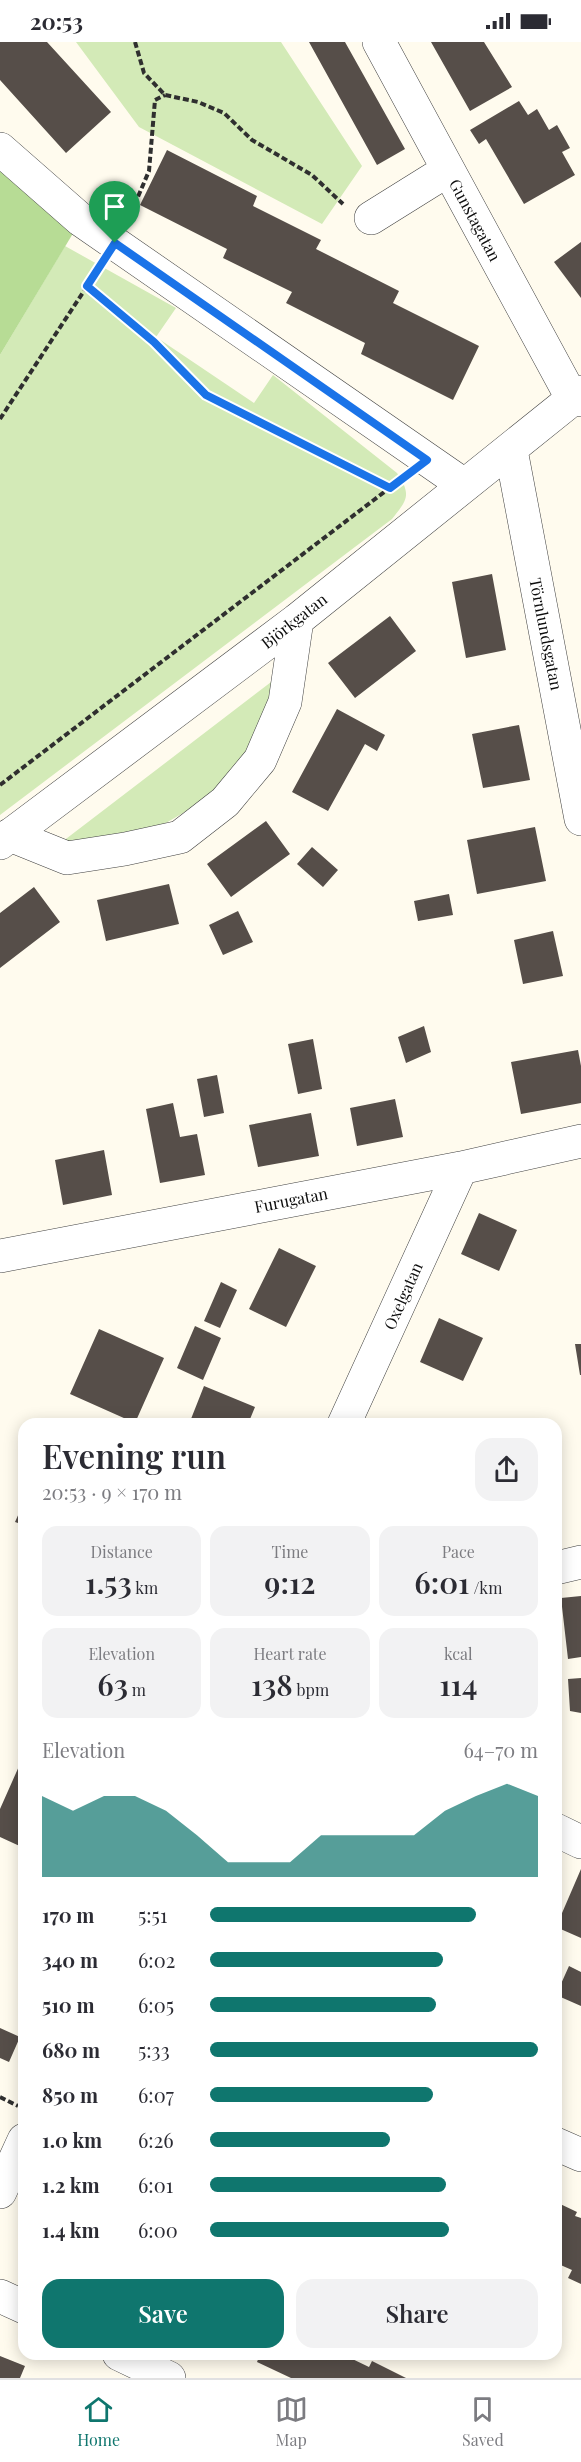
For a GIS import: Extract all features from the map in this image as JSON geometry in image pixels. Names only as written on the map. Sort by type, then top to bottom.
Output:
[{"type":"street","name":"Gunstagatan","points":[[379,42],[448,170],[578,397]]},
{"type":"street","points":[[0,148],[81,220],[464,485]]},
{"type":"street","points":[[370,218],[448,170]]},
{"type":"street","name":"Björkgatan","points":[[5,839],[297,620],[464,485],[578,397]]},
{"type":"street","name":"Törnlundsgatan","points":[[511,450],[581,819]]},
{"type":"street","points":[[5,839],[67,858],[180,837],[225,802],[260,760],[285,702],[297,620]]},
{"type":"street","name":"Furugatan","points":[[0,1256],[461,1168],[581,1142]]},
{"type":"street","name":"Oxelgatan","points":[[347,1418],[461,1168]]},
{"type":"street","points":[[562,1567],[581,1562]]},
{"type":"street","points":[[562,1833],[581,1842]]},
{"type":"street","points":[[562,2147],[581,2155]]},
{"type":"street","points":[[0,2192],[18,2153]]},
{"type":"street","points":[[0,2295],[18,2304]]},
{"type":"street","points":[[132,2360],[169,2378]]},
{"type":"path","points":[[135,42],[144,73],[165,95],[198,102],[224,113],[252,140],[312,175],[340,202],[370,218]]},
{"type":"path","points":[[0,419],[125,227],[149,171],[155,100],[165,95]]},
{"type":"path","points":[[87,286],[154,342],[206,395],[390,488]]},
{"type":"path","points":[[0,784],[427,460]]},
{"type":"path","points":[[0,2097],[18,2107]]},
{"type":"green space","points":[[76,42],[281,42],[362,166],[322,224],[139,127]]},
{"type":"green space","points":[[0,149],[81,220],[0,355]]},
{"type":"green space","points":[[65,246],[176,308],[156,337],[254,403],[273,375],[397,473],[405,487],[406,497],[392,519],[0,815],[0,355]]},
{"type":"green space","points":[[279,676],[265,724],[221,791],[152,831],[58,845]]},
{"type":"building","points":[[0,42],[47,42],[111,112],[66,153],[0,80]]},
{"type":"building","points":[[309,42],[345,42],[405,149],[377,165]]},
{"type":"building","points":[[431,42],[484,42],[512,87],[470,111]]},
{"type":"building","points":[[519,101],[528,115],[537,109],[549,130],[557,125],[570,148],[562,152],[575,175],[524,204],[486,139],[479,144],[470,130]]},
{"type":"building","points":[[167,150],[257,196],[253,206],[321,240],[316,249],[399,291],[393,303],[479,346],[453,400],[361,354],[365,343],[286,303],[292,292],[223,258],[227,249],[140,205]]},
{"type":"building","points":[[581,242],[581,298],[554,262]]},
{"type":"building","points":[[492,574],[506,650],[466,658],[452,582]]},
{"type":"building","points":[[390,616],[416,651],[355,698],[328,663]]},
{"type":"building","points":[[337,709],[385,735],[377,751],[365,744],[328,811],[292,792]]},
{"type":"building","points":[[519,725],[530,780],[483,788],[472,734]]},
{"type":"building","points":[[266,821],[290,854],[231,897],[207,864]]},
{"type":"building","points":[[535,827],[546,881],[477,894],[467,840]]},
{"type":"building","points":[[312,847],[338,870],[323,887],[297,864]]},
{"type":"building","points":[[169,884],[179,924],[106,941],[97,900]]},
{"type":"building","points":[[34,887],[60,922],[0,968],[0,913]]},
{"type":"building","points":[[449,894],[453,915],[418,921],[414,901]]},
{"type":"building","points":[[238,911],[253,942],[223,955],[209,925]]},
{"type":"building","points":[[553,931],[563,976],[523,984],[514,940]]},
{"type":"building","points":[[424,1026],[431,1052],[406,1063],[398,1037]]},
{"type":"building","points":[[313,1039],[322,1089],[298,1094],[288,1044]]},
{"type":"building","points":[[578,1050],[581,1066],[581,1103],[521,1114],[511,1062]]},
{"type":"building","points":[[217,1075],[224,1113],[204,1117],[197,1079]]},
{"type":"building","points":[[395,1099],[403,1137],[357,1146],[350,1108]]},
{"type":"building","points":[[173,1103],[180,1137],[197,1134],[205,1175],[160,1183],[146,1109]]},
{"type":"building","points":[[311,1113],[319,1156],[258,1167],[249,1125]]},
{"type":"building","points":[[104,1150],[112,1195],[63,1205],[55,1160]]},
{"type":"building","points":[[479,1213],[517,1230],[499,1271],[461,1254]]},
{"type":"building","points":[[279,1248],[316,1266],[286,1327],[249,1309]]},
{"type":"building","points":[[221,1282],[237,1290],[220,1328],[204,1321]]},
{"type":"building","points":[[439,1318],[483,1338],[463,1381],[420,1362]]},
{"type":"building","points":[[195,1326],[221,1338],[203,1380],[177,1368]]},
{"type":"building","points":[[99,1329],[164,1358],[137,1418],[124,1418],[70,1394]]},
{"type":"building","points":[[575,1344],[581,1344],[581,1375],[580,1375]]},
{"type":"building","points":[[204,1386],[255,1407],[250,1418],[191,1418]]},
{"type":"building","points":[[581,1596],[581,1657],[568,1659],[562,1598]]},
{"type":"building","points":[[581,1678],[581,1713],[570,1711],[568,1679]]},
{"type":"building","points":[[18,1768],[18,1845],[0,1837],[0,1809]]},
{"type":"building","points":[[581,1869],[581,1938],[562,1930],[562,1913]]},
{"type":"building","points":[[569,1966],[581,1972],[581,2006],[562,1998],[562,1982]]},
{"type":"building","points":[[0,2028],[18,2036],[18,2042],[9,2062],[0,2058]]},
{"type":"building","points":[[562,2205],[577,2212],[575,2216],[581,2218],[581,2284],[568,2278],[572,2270],[562,2266]]},
{"type":"building","points":[[0,2356],[25,2366],[20,2378],[0,2378]]},
{"type":"building","points":[[258,2360],[354,2360],[369,2367],[372,2361],[406,2378],[291,2378],[257,2362]]},
{"type":"route","points":[[115,243],[427,460],[390,488],[206,395],[154,342],[87,286],[115,243]]}]
